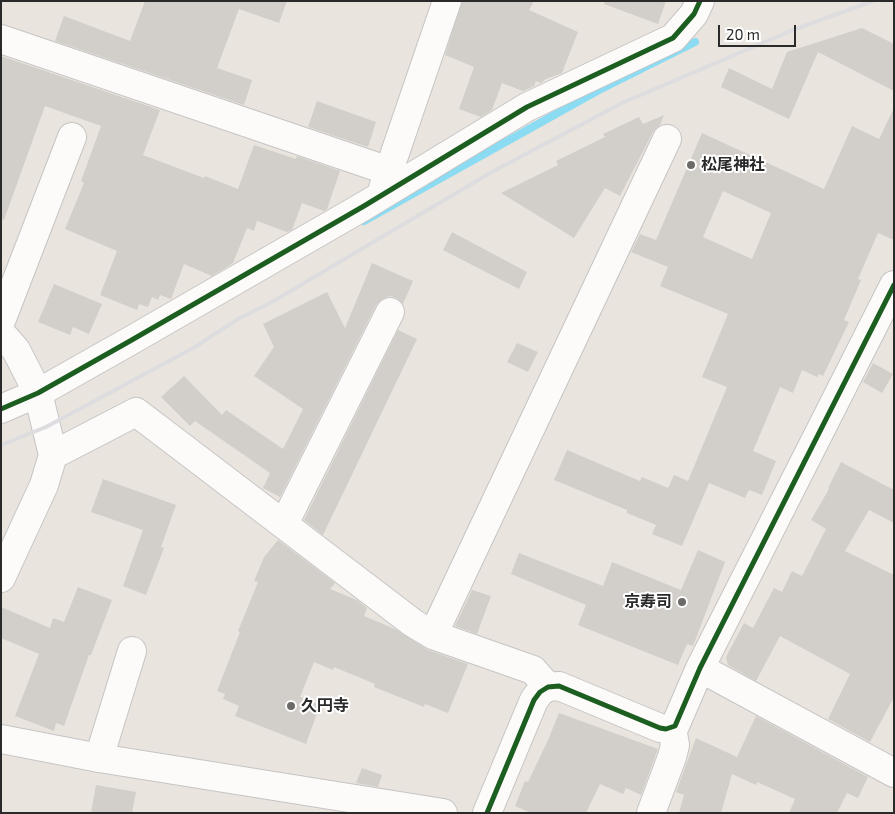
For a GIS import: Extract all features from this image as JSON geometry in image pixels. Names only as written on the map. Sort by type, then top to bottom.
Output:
[{"type":"street","points":[[385,183],[446,1]]},
{"type":"street","points":[[1,409],[38,393],[347,215],[385,183],[527,107],[673,38],[694,14],[700,1]]},
{"type":"street","points":[[1,39],[385,183]]},
{"type":"street","points":[[1,321],[72,137]]},
{"type":"street","points":[[434,635],[667,139]]},
{"type":"street","points":[[487,813],[534,700],[540,692],[548,687],[558,686],[660,728],[672,728],[678,721],[700,668],[894,285]]},
{"type":"street","points":[[284,524],[390,312]]},
{"type":"street","points":[[1,333],[16,350],[38,393],[53,455],[44,485],[1,578]]},
{"type":"street","points":[[53,455],[136,412],[412,623],[434,635],[533,670],[548,687]]},
{"type":"street","points":[[99,758],[132,651]]},
{"type":"street","points":[[700,668],[894,773]]},
{"type":"street","points":[[650,813],[672,757],[675,745],[672,728]]},
{"type":"street","points":[[1,739],[99,758],[443,813]]},
{"type":"building","points":[[145,1],[287,1],[279,23],[239,9],[217,68],[252,80],[244,105],[55,41],[64,16],[130,41]]},
{"type":"building","points":[[462,1],[534,1],[529,10],[578,32],[562,73],[541,83],[536,81],[534,86],[523,91],[502,83],[492,110],[481,117],[459,109],[474,67],[445,55]]},
{"type":"building","points":[[604,1],[666,1],[658,24],[604,4]]},
{"type":"building","points":[[862,28],[894,44],[894,91],[818,52],[789,119],[721,87],[729,68],[772,89],[787,52]]},
{"type":"building","points":[[1,56],[160,110],[143,155],[204,178],[205,176],[238,189],[254,145],[296,159],[297,156],[340,171],[327,209],[324,211],[302,203],[292,230],[287,232],[257,221],[254,231],[247,228],[233,263],[212,276],[184,264],[171,299],[160,295],[158,300],[152,297],[148,307],[139,304],[137,310],[100,295],[117,251],[65,229],[84,183],[81,181],[101,126],[45,106],[4,220],[1,219]]},
{"type":"building","points":[[317,101],[376,122],[368,147],[308,127]]},
{"type":"building","points":[[894,108],[894,240],[878,233],[858,279],[861,280],[844,320],[849,322],[823,376],[819,374],[817,377],[802,370],[793,393],[780,387],[753,451],[776,461],[762,495],[749,490],[745,498],[709,483],[682,546],[652,534],[656,525],[627,513],[627,510],[554,480],[567,450],[640,481],[642,477],[668,488],[674,475],[688,481],[727,387],[702,377],[728,314],[660,286],[668,267],[631,252],[640,234],[656,240],[702,133],[824,189],[852,126],[879,139]],"holes":[[[723,191],[771,213],[752,259],[703,237]]]},
{"type":"building","points":[[664,115],[660,125],[653,132],[620,196],[605,188],[574,238],[501,193],[558,165],[556,161],[605,137],[603,134],[639,117],[643,124]]},
{"type":"building","points":[[452,232],[527,272],[519,289],[443,250]]},
{"type":"building","points":[[372,263],[413,281],[403,304],[397,298],[390,296],[382,299],[376,305],[280,497],[263,488],[270,473],[195,421],[190,426],[161,397],[184,376],[222,415],[226,410],[283,449],[303,409],[254,376],[274,347],[263,324],[327,292],[345,328]]},
{"type":"building","points":[[54,284],[102,304],[89,334],[73,327],[70,335],[38,322]]},
{"type":"building","points":[[398,330],[417,339],[323,535],[304,520]]},
{"type":"building","points":[[517,343],[538,352],[528,372],[507,362]]},
{"type":"building","points":[[873,363],[893,374],[882,393],[863,382]]},
{"type":"building","points":[[841,462],[894,490],[894,523],[869,510],[845,551],[894,575],[894,697],[870,742],[828,719],[850,674],[780,636],[756,681],[728,665],[726,657],[744,623],[753,628],[774,588],[782,592],[792,571],[802,576],[826,529],[811,520],[829,489]]},
{"type":"building","points":[[103,479],[176,505],[161,547],[164,548],[146,595],[123,586],[143,530],[91,512]]},
{"type":"building","points":[[278,540],[335,583],[330,589],[357,600],[367,608],[364,616],[395,629],[428,650],[468,664],[448,713],[425,704],[424,707],[374,687],[375,684],[334,667],[333,670],[314,662],[300,697],[320,705],[306,744],[235,716],[239,706],[223,699],[225,694],[217,691],[258,582],[254,581],[264,557]]},
{"type":"building","points":[[698,550],[725,562],[693,646],[687,644],[678,665],[578,625],[586,605],[511,574],[519,553],[603,586],[612,562],[681,590]]},
{"type":"building","points":[[78,587],[112,600],[91,655],[89,655],[64,726],[56,723],[54,731],[15,716],[39,654],[1,638],[1,607],[50,628],[53,618],[64,622]]},
{"type":"building","points":[[472,590],[491,596],[477,634],[455,626]]},
{"type":"building","points":[[559,713],[658,749],[641,795],[626,788],[623,794],[600,784],[586,813],[531,813],[515,806],[525,781],[528,782]]},
{"type":"building","points":[[756,716],[868,777],[858,798],[847,793],[837,813],[789,813],[795,799],[757,782],[756,785],[732,774],[721,813],[679,813],[684,795],[676,792],[696,738],[737,757]]},
{"type":"building","points":[[362,768],[382,775],[378,787],[356,783]]},
{"type":"building","points":[[96,785],[136,792],[132,813],[91,813]]},
{"type":"waterway","points":[[364,221],[599,90],[695,42]]},
{"type":"railway","points":[[1,445],[46,427],[195,347],[238,319],[272,302],[490,173],[622,103],[793,30],[873,1]]},
{"type":"cycle path","points":[[1,409],[38,393],[130,341],[364,206],[527,107],[673,38],[694,14],[700,1]]},
{"type":"cycle path","points":[[487,813],[534,700],[540,692],[548,687],[559,686],[660,728],[666,729],[675,726],[700,668],[894,285]]},
{"type":"place","name":"松尾神社","points":[[691,165]]},
{"type":"place","name":"京寿司","points":[[682,602]]},
{"type":"place","name":"久円寺","points":[[291,706]]}]
